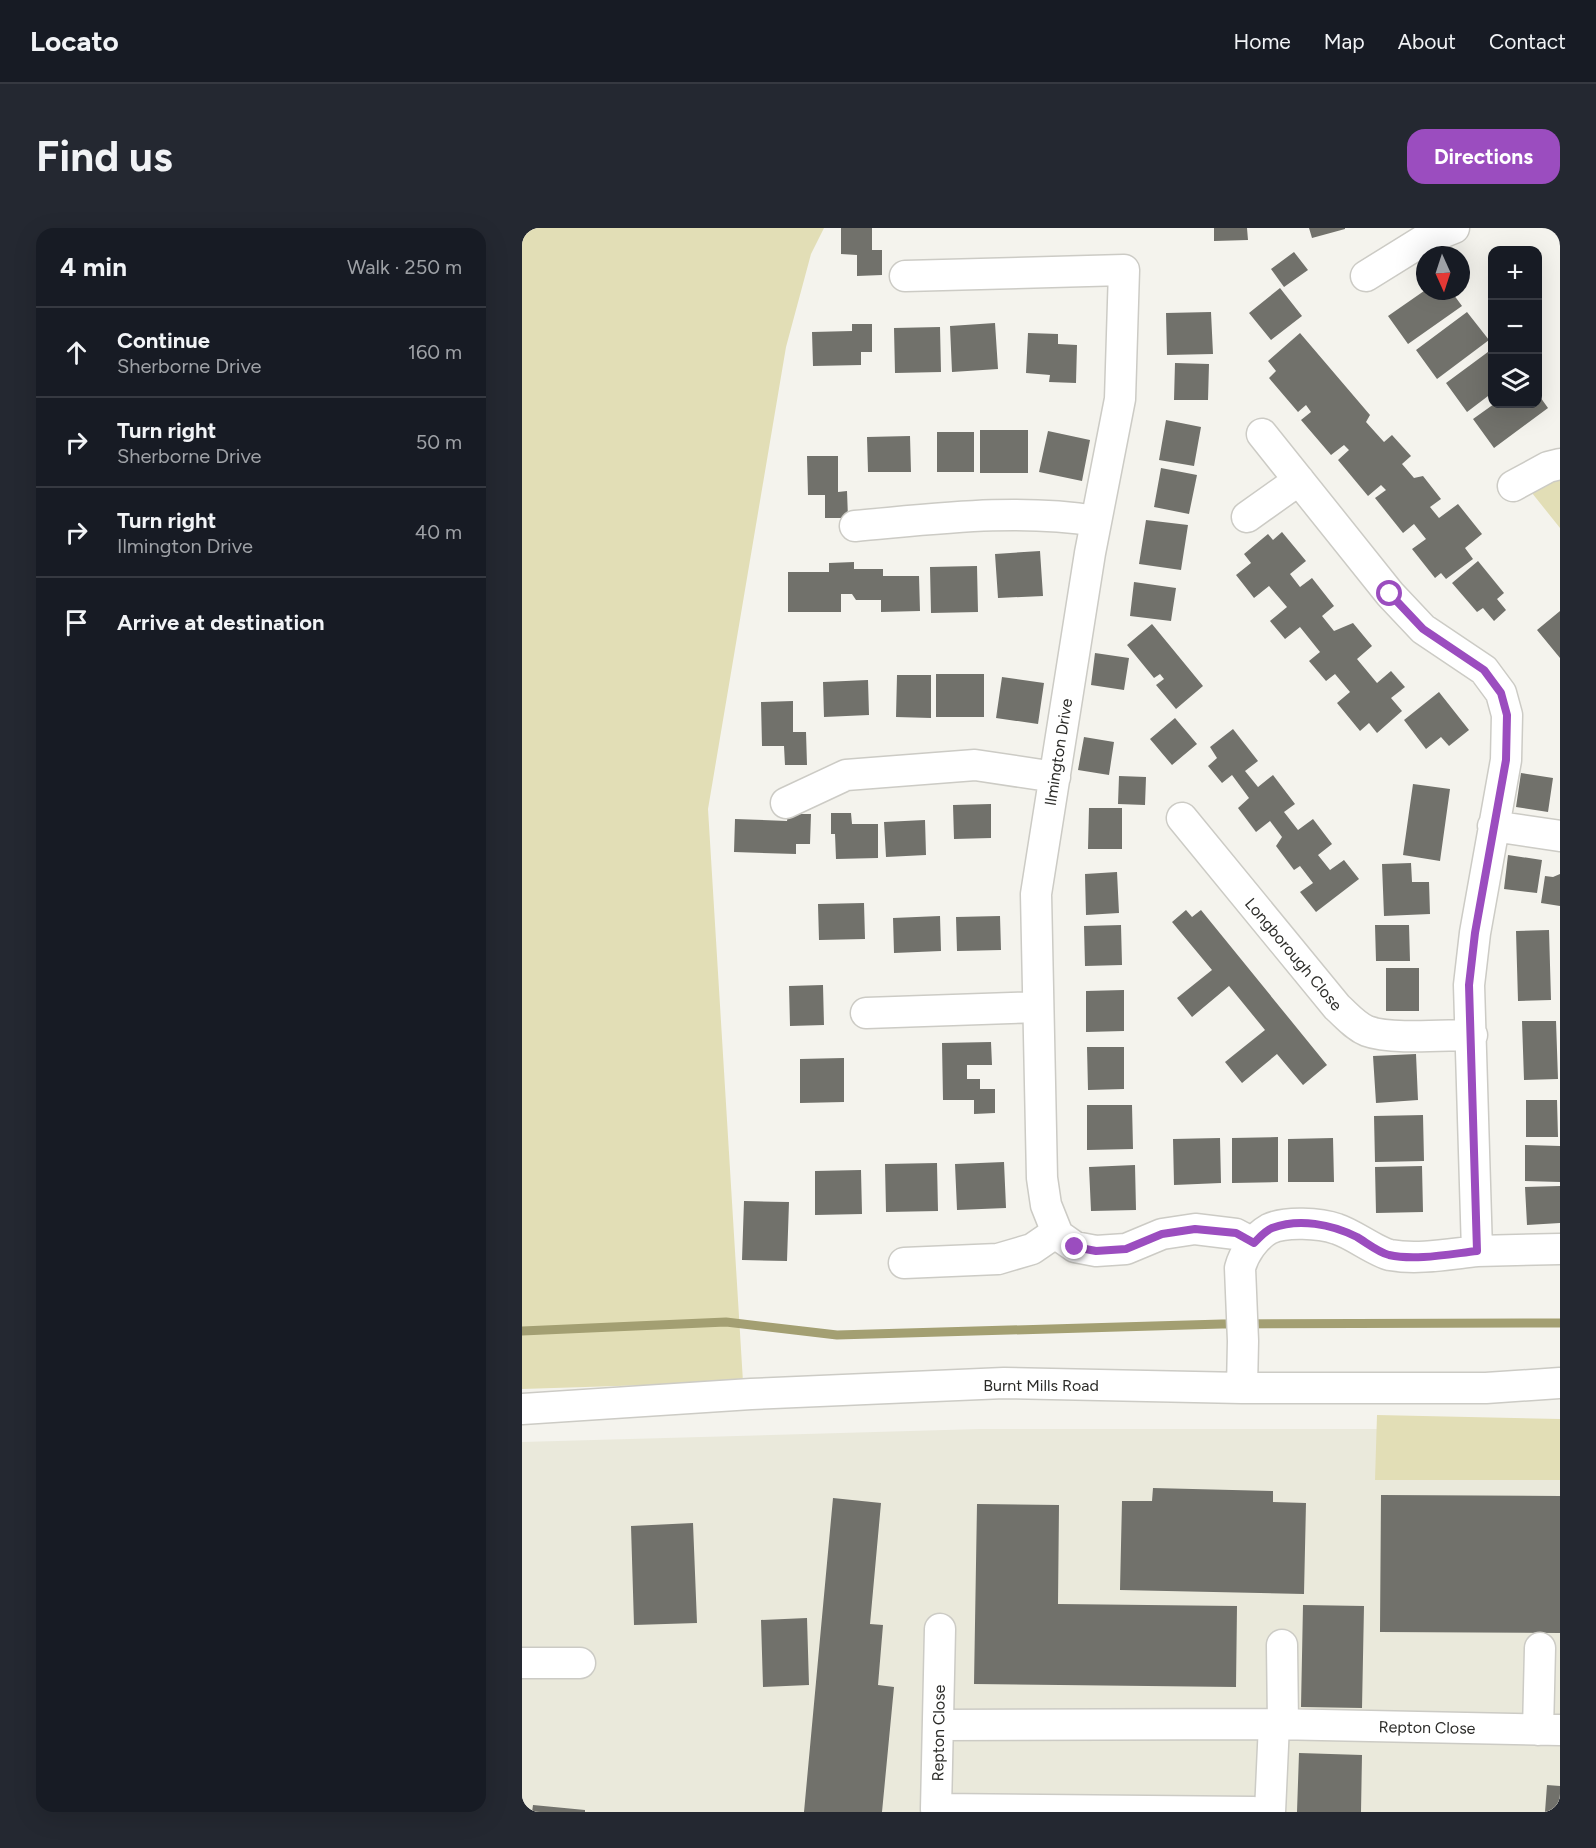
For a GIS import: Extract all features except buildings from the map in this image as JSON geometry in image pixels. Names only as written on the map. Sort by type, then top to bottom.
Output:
[{"type":"street","points":[[1366,276],[1421,234],[1454,228]]},
{"type":"street","name":"Ilmington Drive","points":[[905,276],[1124,270],[1119,399],[1096,521],[1036,894],[1042,1178],[1046,1205],[1058,1235]]},
{"type":"street","points":[[1262,434],[1403,608],[1423,629],[1484,670],[1501,693],[1507,715],[1506,760],[1475,933],[1470,975],[1477,1251]]},
{"type":"street","points":[[1514,486],[1548,466],[1560,464]]},
{"type":"street","points":[[1247,517],[1299,480]]},
{"type":"street","points":[[855,526],[981,515],[1069,517],[1096,521]]},
{"type":"street","points":[[786,803],[846,775],[975,765],[1054,777]]},
{"type":"street","name":"Longborough Close","points":[[1182,819],[1337,1006],[1356,1024],[1366,1030],[1383,1034],[1472,1035]]},
{"type":"street","points":[[1493,826],[1560,836]]},
{"type":"street","points":[[866,1013],[1038,1007]]},
{"type":"street","points":[[1242,1388],[1240,1268],[1243,1257],[1270,1229],[1296,1224],[1316,1224],[1336,1228],[1388,1255],[1419,1256],[1477,1251],[1560,1249]]},
{"type":"street","points":[[904,1263],[998,1259],[1032,1249],[1048,1238],[1058,1235],[1075,1247],[1096,1251],[1126,1249],[1162,1234],[1195,1229],[1236,1233],[1254,1243]]},
{"type":"street","name":"Burnt Mills Road","points":[[522,1409],[751,1394],[1004,1383],[1242,1388],[1486,1388],[1560,1383]]},
{"type":"street","name":"Repton Close","points":[[940,1629],[936,1809],[1253,1812]]},
{"type":"street","points":[[1270,1812],[1279,1724],[1282,1645]]},
{"type":"street","points":[[1540,1648],[1549,1730]]},
{"type":"street","points":[[522,1663],[580,1663]]},
{"type":"street","name":"Repton Close","points":[[938,1725],[1279,1724],[1549,1730]]},
{"type":"shaded area","points":[[522,228],[824,228],[811,254],[786,347],[708,809],[743,1382],[522,1389]]},
{"type":"shaded area","points":[[1560,479],[1560,528],[1528,488]]},
{"type":"shaded area","points":[[1377,1415],[1560,1419],[1560,1480],[1375,1480]]},
{"type":"shaded area","points":[[980,1429],[1468,1429],[1560,1441],[1560,1812],[522,1812],[522,1442]]},
{"type":"waterway","points":[[522,1331],[726,1322],[837,1335],[1222,1324],[1560,1323]]},
{"type":"route","points":[[1075,1247],[1096,1251],[1126,1249],[1162,1234],[1195,1229],[1236,1233],[1254,1243],[1270,1229],[1296,1224],[1316,1224],[1336,1228],[1355,1236],[1388,1255],[1419,1256],[1477,1251],[1469,985],[1475,933],[1506,760],[1507,715],[1501,693],[1484,670],[1423,629],[1390,594]]}]
